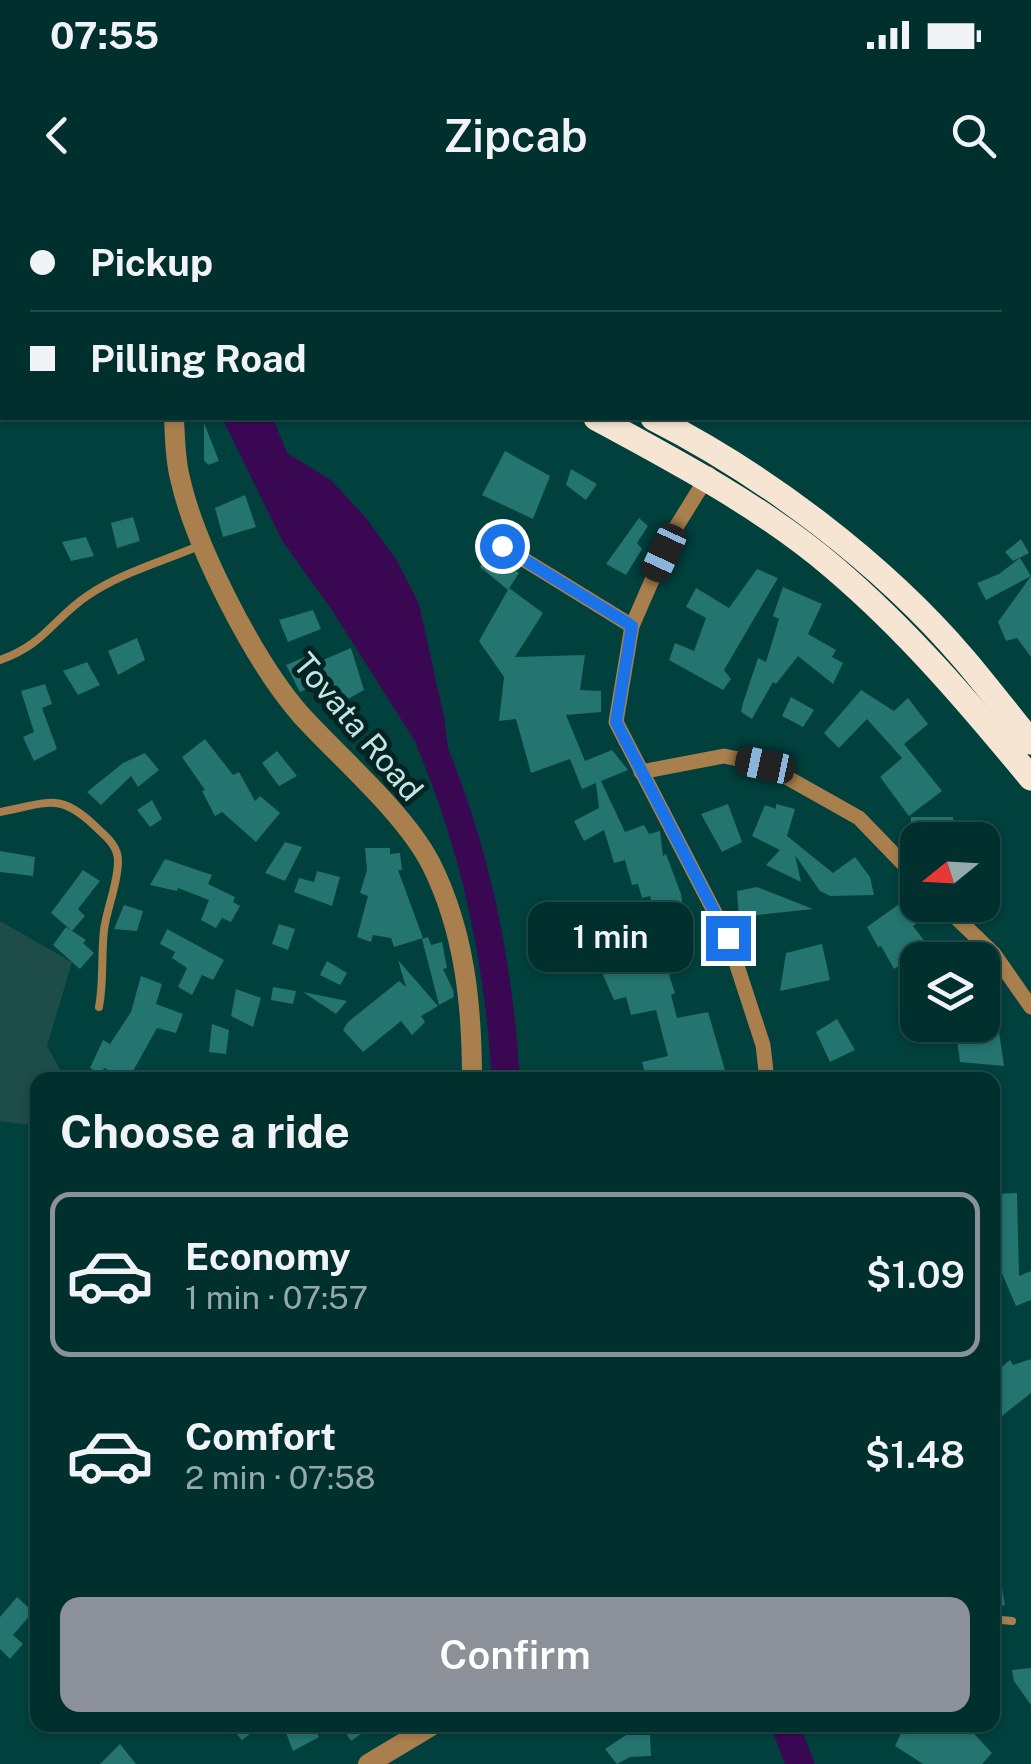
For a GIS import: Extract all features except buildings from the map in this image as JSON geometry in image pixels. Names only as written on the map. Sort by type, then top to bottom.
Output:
[{"type":"highway","points":[[600,420],[707,478],[830,564],[944,674],[1031,778]]},
{"type":"highway","points":[[660,420],[721,453],[848,547],[962,656],[1031,742]]},
{"type":"street","name":"Tovata Road","points":[[174,420],[179,477],[201,546],[260,656],[297,710],[386,804],[430,862],[451,915],[466,970],[472,1072]]},
{"type":"street","points":[[721,453],[673,532],[632,626],[616,722],[728,938],[763,1045],[766,1072]]},
{"type":"street","points":[[502,546],[632,626]]},
{"type":"street","points":[[641,772],[724,756],[765,765],[859,818],[900,860]]},
{"type":"street","points":[[960,922],[994,954],[1031,1007]]},
{"type":"street","points":[[368,1764],[421,1732]]},
{"type":"lane","points":[[0,660],[41,639],[71,608],[94,592],[201,546]]},
{"type":"lane","points":[[0,812],[66,803],[80,810],[114,846],[118,863],[102,942],[104,980],[99,1007]]},
{"type":"lane","points":[[1000,1619],[1012,1621]]},
{"type":"shaded area","points":[[223,420],[274,420],[287,453],[331,480],[396,559],[419,604],[444,717],[453,786],[413,738],[332,610],[283,542]]},
{"type":"shaded area","points":[[0,921],[72,962],[47,1046],[62,1072],[30,1072],[30,1125],[0,1121]]},
{"type":"waterway","points":[[430,742],[460,824],[483,908],[498,994],[505,1072]]},
{"type":"waterway","points":[[788,1732],[800,1764]]},
{"type":"route","points":[[502,546],[632,626],[616,722],[728,938]]}]
